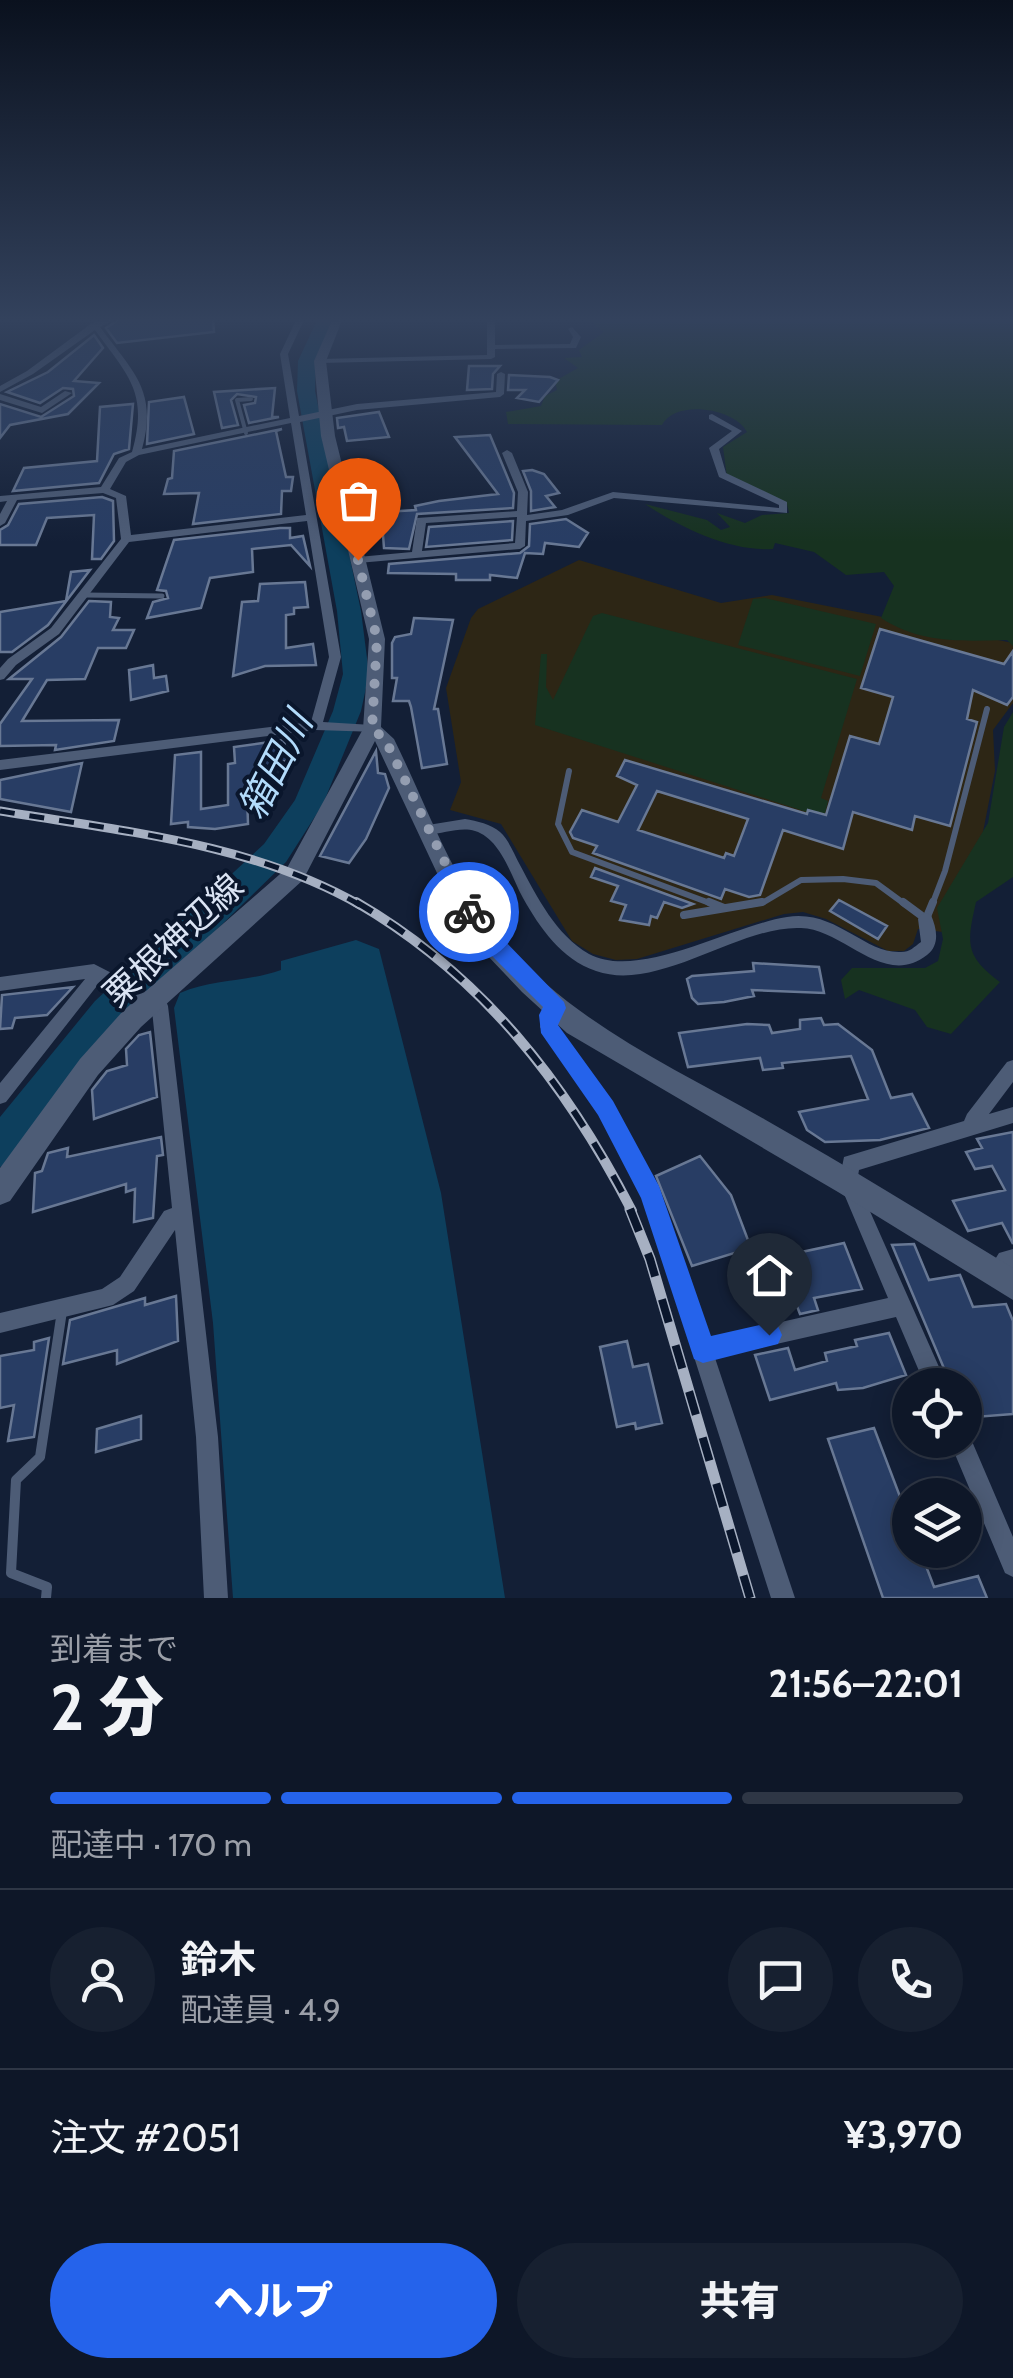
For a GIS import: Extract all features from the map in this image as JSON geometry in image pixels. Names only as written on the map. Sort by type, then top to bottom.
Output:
[{"type":"main road","name":"粟根神辺線","points":[[0,1191],[89,1068],[149,999],[295,874],[368,728],[377,639],[323,415],[322,393]]},
{"type":"main road","points":[[368,728],[385,739],[460,898],[493,946],[576,1025],[1008,1272]]},
{"type":"street","points":[[0,397],[42,410],[67,393]]},
{"type":"street","points":[[136,453],[147,422],[147,404],[139,393]]},
{"type":"street","points":[[291,393],[335,657],[320,726]]},
{"type":"street","points":[[104,490],[122,460],[136,453],[357,406],[496,393]]},
{"type":"street","points":[[417,553],[420,520],[564,513],[613,495],[783,511],[784,504],[722,475],[714,448],[738,431],[712,417]]},
{"type":"street","points":[[358,560],[520,546],[523,492],[507,453]]},
{"type":"street","points":[[0,498],[104,490],[121,496],[126,538],[55,631],[1,672]]},
{"type":"street","points":[[0,523],[14,496]]},
{"type":"street","points":[[126,538],[312,517]]},
{"type":"street","points":[[0,765],[320,726],[368,728]]},
{"type":"street","points":[[428,830],[460,823],[487,828],[498,838],[560,942],[601,966],[641,966],[793,922],[825,926],[892,960],[908,959],[929,944],[926,919]]},
{"type":"street","points":[[0,1096],[100,972]]},
{"type":"street","points":[[0,984],[100,972],[160,1006],[207,1438],[216,1598]]},
{"type":"street","points":[[557,1008],[548,1015],[548,1027],[606,1108],[651,1194],[783,1598]]},
{"type":"street","points":[[976,1126],[973,1120],[1013,1068]]},
{"type":"street","points":[[929,1368],[848,1182],[850,1163],[1013,1115]]},
{"type":"street","points":[[0,1323],[106,1298],[127,1284],[171,1218],[182,1213]]},
{"type":"street","points":[[703,1350],[902,1305]]},
{"type":"street","points":[[968,1458],[1013,1565]]},
{"type":"lane","points":[[246,432],[237,400],[251,399]]},
{"type":"lane","points":[[85,594],[162,596]]},
{"type":"lane","points":[[684,916],[764,902],[802,880],[843,879],[876,883],[926,919],[945,872],[987,709]]},
{"type":"lane","points":[[569,771],[558,824],[572,852],[725,908]]},
{"type":"lane","points":[[46,1598],[46,1587],[12,1573],[16,1480],[40,1457],[62,1309]]},
{"type":"shaded area","points":[[579,560],[721,603],[772,595],[1013,643],[1013,703],[993,730],[995,771],[981,842],[943,932],[918,929],[913,944],[904,951],[888,951],[826,919],[803,912],[784,914],[637,959],[616,960],[593,954],[572,941],[501,824],[450,810],[461,782],[446,688],[471,618],[478,609]]},
{"type":"green space","points":[[552,393],[1013,393],[1013,646],[1007,640],[942,639],[911,633],[881,618],[894,586],[884,572],[846,575],[814,552],[775,543],[773,549],[757,549],[723,542],[689,529],[645,504],[707,520],[721,530],[730,527],[717,513],[745,523],[762,515],[789,513],[787,504],[727,477],[723,447],[747,432],[730,417],[691,409],[669,417],[662,425],[508,424],[506,412],[541,406],[545,396]]},
{"type":"green space","points":[[765,598],[876,624],[860,676],[738,645],[753,599]]},
{"type":"green space","points":[[602,613],[857,679],[821,798],[828,801],[825,813],[807,812],[535,725],[541,654],[547,654],[546,687],[553,700],[593,616]]},
{"type":"green space","points":[[1013,712],[1013,877],[976,902],[970,938],[974,956],[1000,982],[951,1034],[927,1027],[915,1010],[859,990],[845,999],[841,980],[852,968],[925,968],[938,961],[943,939],[937,908],[988,823],[1004,727]]},
{"type":"water","points":[[356,940],[379,949],[441,1193],[505,1598],[233,1598],[213,1323],[174,1008],[180,993],[268,974],[281,970],[281,961]]},
{"type":"building","points":[[9,393],[56,393],[40,403]]},
{"type":"building","points":[[74,393],[89,393],[68,414],[10,425],[0,438],[0,404],[41,417],[74,396]]},
{"type":"building","points":[[214,393],[275,393],[272,417],[279,417],[249,423],[244,405],[255,403],[256,397],[237,394],[231,400],[238,425],[222,428]]},
{"type":"building","points":[[522,393],[547,393],[539,402],[517,398]]},
{"type":"building","points":[[184,397],[194,434],[147,444],[149,402]]},
{"type":"building","points":[[133,404],[129,449],[114,454],[99,483],[13,491],[24,468],[97,461],[100,407]]},
{"type":"building","points":[[379,412],[389,437],[347,441],[344,427],[338,428],[337,418]]},
{"type":"building","points":[[282,429],[276,431],[286,477],[293,477],[291,491],[282,491],[281,514],[193,524],[199,493],[164,494],[168,479],[172,478],[174,451]]},
{"type":"building","points":[[490,435],[514,493],[513,508],[417,514],[409,549],[384,548],[382,522],[361,524],[356,507],[382,504],[384,512],[416,510],[415,506],[439,501],[498,494],[455,437]]},
{"type":"building","points":[[523,471],[544,474],[559,493],[546,496],[555,507],[531,511],[531,491]]},
{"type":"building","points":[[102,497],[113,501],[114,541],[101,559],[92,559],[94,515],[47,518],[36,545],[0,545],[0,530],[8,525],[19,504]]},
{"type":"building","points":[[566,519],[588,533],[579,547],[545,543],[543,554],[525,553],[517,578],[490,575],[490,580],[456,580],[456,574],[388,573],[389,564],[520,553],[529,546],[530,524]]},
{"type":"building","points":[[513,521],[512,540],[426,547],[429,527]]},
{"type":"building","points":[[290,528],[290,538],[303,536],[310,566],[291,545],[252,549],[253,572],[210,578],[201,608],[147,618],[153,602],[168,598],[166,591],[157,590],[174,540]]},
{"type":"building","points":[[90,570],[48,625],[12,652],[0,652],[0,612],[66,601],[71,572]]},
{"type":"building","points":[[305,582],[308,607],[294,608],[294,614],[286,615],[286,648],[313,644],[316,665],[265,666],[233,676],[242,602],[258,601],[260,584]]},
{"type":"building","points":[[89,601],[111,602],[110,617],[119,618],[113,630],[134,630],[126,648],[98,648],[85,679],[47,680],[22,721],[119,720],[114,741],[55,750],[56,745],[0,746],[0,724],[32,679],[9,679],[61,637]]},
{"type":"building","points":[[414,618],[453,620],[434,709],[438,709],[447,764],[422,768],[409,701],[393,701],[397,678],[392,678],[392,643],[395,637],[411,634]]},
{"type":"building","points":[[880,629],[1004,664],[1013,651],[1013,697],[1007,705],[973,690],[967,719],[977,722],[950,826],[915,816],[912,830],[853,812],[843,849],[783,830],[760,895],[749,897],[725,889],[721,899],[593,853],[597,846],[573,838],[570,832],[582,810],[618,822],[637,785],[617,776],[625,760],[807,814],[808,810],[826,815],[850,736],[879,744],[893,697],[861,688]],"holes":[[[657,791],[748,819],[734,856],[726,853],[724,858],[638,830]]]},
{"type":"building","points":[[153,665],[154,678],[166,676],[168,691],[131,700],[129,670]]},
{"type":"building","points":[[284,740],[287,760],[273,766],[275,782],[247,794],[248,824],[215,829],[188,827],[188,822],[171,824],[175,755],[201,752],[201,809],[228,805],[228,764],[235,763],[234,747]]},
{"type":"building","points":[[376,751],[378,773],[385,774],[389,788],[366,839],[349,863],[320,856]]},
{"type":"building","points":[[82,763],[71,812],[0,799],[0,780]]},
{"type":"building","points":[[595,868],[693,904],[682,908],[664,902],[657,918],[651,916],[649,925],[620,920],[626,905],[611,901],[618,886],[591,877]]},
{"type":"building","points":[[839,900],[887,926],[878,939],[830,911]]},
{"type":"building","points":[[753,963],[819,967],[824,993],[752,990],[754,996],[698,1004],[692,998],[687,979],[692,976],[754,971]]},
{"type":"building","points":[[73,987],[47,1015],[15,1018],[12,1028],[0,1029],[2,995]]},
{"type":"building","points":[[821,1018],[824,1025],[838,1024],[872,1050],[891,1098],[912,1094],[929,1128],[880,1140],[825,1142],[807,1130],[799,1112],[868,1099],[851,1056],[782,1063],[783,1068],[763,1070],[760,1058],[688,1067],[679,1033],[747,1024],[769,1025],[772,1033],[800,1029],[800,1020]]},
{"type":"building","points":[[150,1032],[157,1097],[94,1119],[92,1090],[107,1071],[127,1065],[126,1049],[139,1035]]},
{"type":"building","points":[[1013,1132],[1013,1244],[1002,1223],[968,1231],[953,1201],[1005,1190],[992,1166],[975,1169],[966,1152],[982,1148],[977,1139]]},
{"type":"building","points":[[161,1137],[163,1155],[157,1156],[153,1218],[134,1222],[135,1189],[126,1192],[126,1184],[33,1212],[35,1173],[42,1171],[48,1153],[68,1148],[67,1157]]},
{"type":"building","points":[[700,1156],[731,1195],[751,1248],[692,1266],[656,1176]]},
{"type":"building","points":[[844,1243],[862,1289],[814,1298],[818,1310],[800,1314],[793,1296],[773,1300],[759,1261]]},
{"type":"building","points":[[914,1244],[929,1280],[960,1275],[973,1307],[1006,1304],[1013,1321],[1013,1414],[982,1416],[982,1368],[944,1368],[892,1245]]},
{"type":"building","points":[[176,1296],[178,1341],[117,1364],[117,1350],[63,1364],[70,1320],[145,1298],[145,1305]]},
{"type":"building","points":[[889,1333],[903,1368],[892,1368],[892,1379],[863,1388],[838,1390],[836,1383],[770,1400],[755,1355],[788,1348],[795,1370],[827,1361],[825,1353],[857,1346],[855,1340]]},
{"type":"building","points":[[49,1338],[34,1437],[8,1441],[14,1405],[0,1408],[0,1356],[34,1350],[34,1342]]},
{"type":"building","points":[[627,1341],[633,1367],[648,1364],[662,1423],[636,1429],[635,1423],[617,1427],[600,1347]]},
{"type":"building","points":[[141,1416],[141,1439],[96,1452],[97,1429]]},
{"type":"building","points":[[874,1428],[893,1478],[892,1568],[927,1568],[934,1587],[978,1576],[987,1598],[883,1598],[828,1439]]},
{"type":"waterway","name":"箱田川","points":[[0,1148],[108,1012],[275,853],[308,804],[347,711],[356,674],[349,611],[306,393]]},
{"type":"railway","points":[[0,811],[139,833],[231,853],[318,884],[360,905]]},
{"type":"railway","points":[[356,902],[443,963],[516,1036],[579,1119],[632,1211]]},
{"type":"railway","points":[[630,1209],[650,1259],[750,1598]]},
{"type":"way so far","points":[[358,560],[377,639],[372,729],[385,739],[469,912]]},
{"type":"route","points":[[469,912],[493,946],[557,1008],[548,1015],[548,1027],[606,1108],[651,1194],[703,1350],[769,1335]]}]
